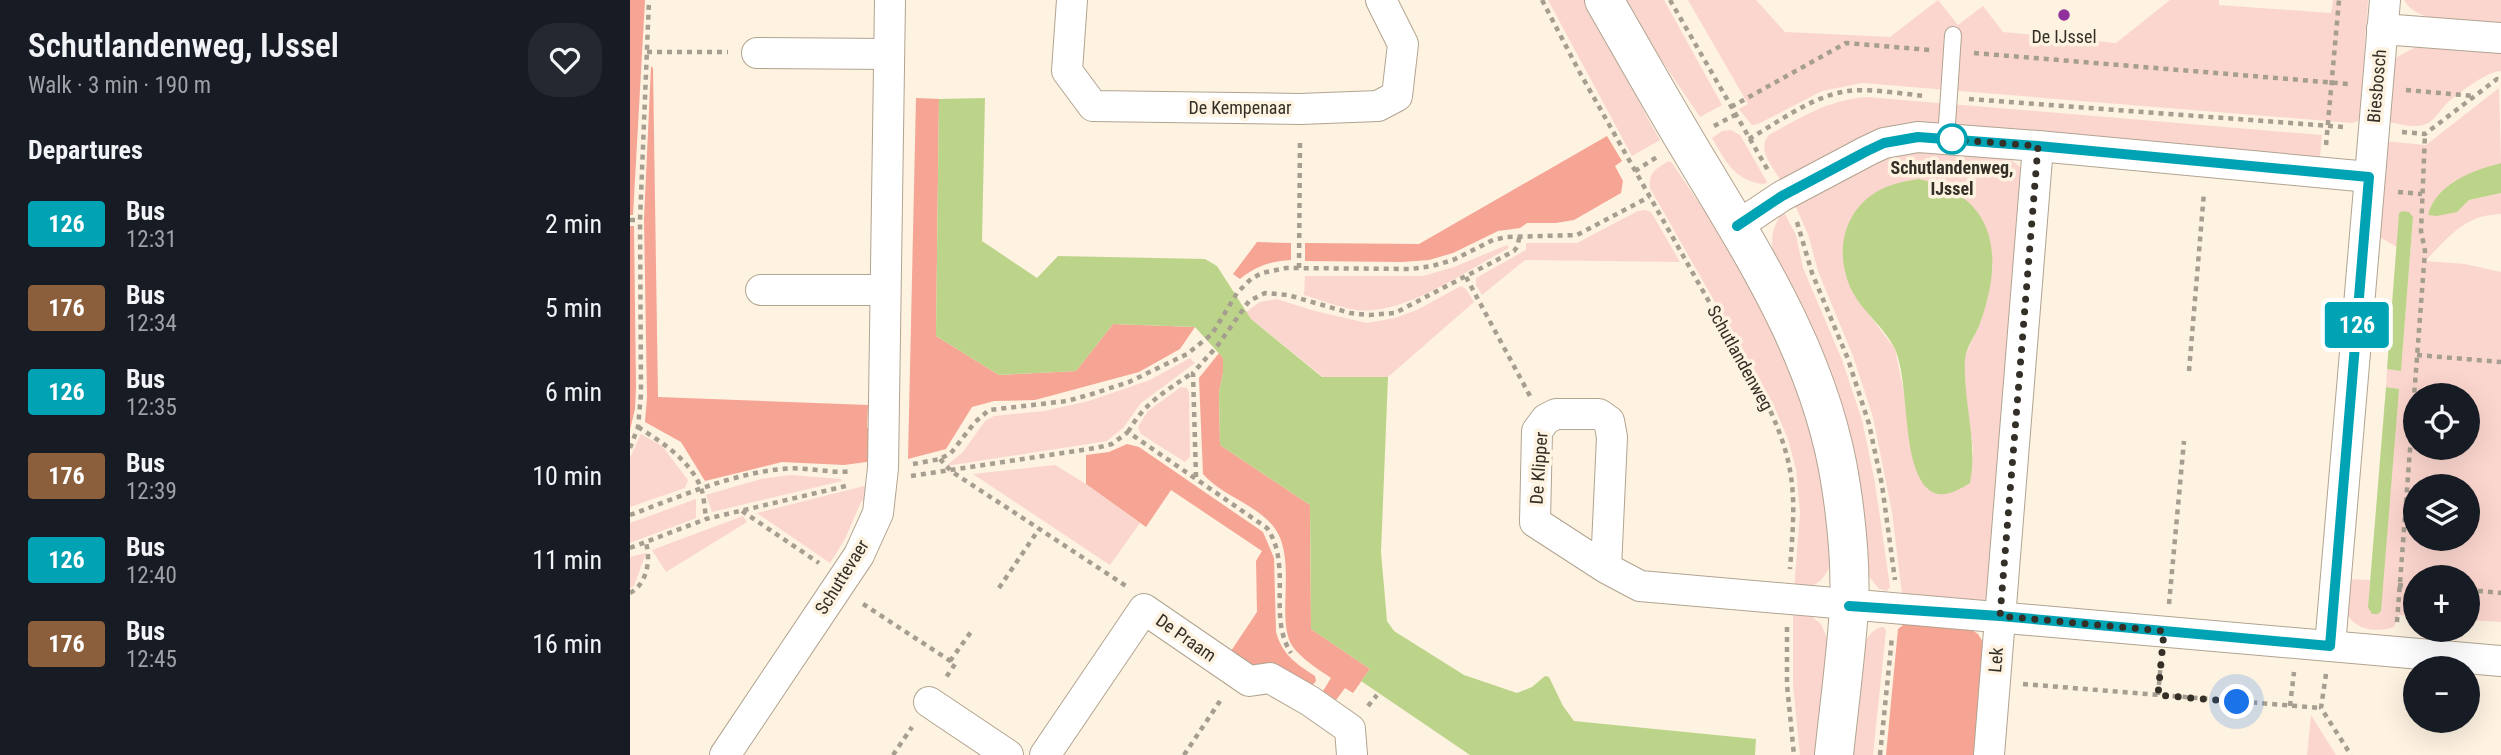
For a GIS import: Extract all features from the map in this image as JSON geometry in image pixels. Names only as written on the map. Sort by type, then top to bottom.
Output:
[{"type":"street","name":"Schuttevaer","points":[[728,754],[859,555],[878,513],[882,478],[890,0]]},
{"type":"street","name":"De Kempenaar","points":[[1072,0],[1067,71],[1093,106],[1300,109],[1378,106],[1397,96],[1403,44],[1381,0]]},
{"type":"street","points":[[1604,0],[1737,226],[1795,332],[1810,369],[1841,485],[1849,606],[1834,755]]},
{"type":"street","name":"Biesbosch","points":[[2330,646],[2383,15],[2501,38]]},
{"type":"street","points":[[757,52],[889,54]]},
{"type":"street","points":[[1737,226],[1782,196],[1884,143],[1918,137],[2369,177]]},
{"type":"street","name":"Lek","points":[[1989,755],[2038,146]]},
{"type":"street","points":[[761,290],[886,290]]},
{"type":"street","name":"De Klipper","points":[[1606,568],[1612,437],[1609,421],[1599,415],[1556,414],[1544,421],[1537,431],[1535,522],[1606,568],[1640,586],[1849,606]]},
{"type":"street","points":[[1849,606],[2000,616],[2501,660]]},
{"type":"street","name":"De Praam","points":[[1045,755],[1144,609],[1249,681],[1270,678],[1310,701],[1350,729],[1352,755]]},
{"type":"street","points":[[929,702],[1006,754]]},
{"type":"lane","points":[[1946,139],[1953,43]]},
{"type":"path","points":[[630,447],[638,427],[640,394],[640,220],[649,0]]},
{"type":"path","name":"Schutlandenweg","points":[[1542,0],[1649,197],[1769,408],[1783,438],[1792,474],[1795,508],[1788,600],[1787,685],[1794,755]]},
{"type":"path","points":[[2323,173],[2339,0]]},
{"type":"path","points":[[1731,107],[1846,43],[1953,43],[2474,96]]},
{"type":"path","points":[[647,52],[757,52]]},
{"type":"path","points":[[1749,139],[1805,106],[1834,94],[1863,91],[2425,134],[2497,79],[2501,80]]},
{"type":"path","points":[[1299,268],[1300,109]]},
{"type":"path","points":[[2393,651],[2398,615],[2398,585],[2425,251],[2421,231],[2425,134]]},
{"type":"path","points":[[2189,371],[2204,188]]},
{"type":"path","points":[[1187,354],[1212,334],[1237,293],[1251,279],[1272,269],[1411,269],[1432,266],[1453,260],[1493,240],[1520,235],[1577,235],[1649,197]]},
{"type":"path","points":[[630,220],[640,220]]},
{"type":"path","points":[[630,548],[706,519],[882,478],[951,471],[1112,444],[1128,432],[1139,412],[1149,403],[1199,368],[1249,301],[1265,293],[1288,295],[1350,313],[1395,313],[1514,251],[1520,235]]},
{"type":"path","points":[[1465,277],[1544,421]]},
{"type":"path","points":[[2417,355],[2501,362]]},
{"type":"path","points":[[1193,373],[1196,478]]},
{"type":"path","points":[[638,427],[668,446],[685,464],[701,489],[706,519]]},
{"type":"path","points":[[1128,432],[1259,521],[1274,539],[1280,566],[1281,625],[1292,655]]},
{"type":"path","points":[[2158,695],[2184,441]]},
{"type":"path","points":[[940,459],[951,471],[1126,586],[1144,609]]},
{"type":"path","points":[[741,510],[955,664],[893,755]]},
{"type":"path","points":[[999,588],[1039,529]]},
{"type":"path","points":[[630,593],[639,587],[650,561],[646,542]]},
{"type":"path","points":[[2398,585],[2403,586]]},
{"type":"path","points":[[2480,591],[2501,593]]},
{"type":"path","points":[[950,661],[973,629]]},
{"type":"path","points":[[2330,646],[2321,708],[2351,755]]},
{"type":"path","points":[[1184,755],[1238,674]]},
{"type":"path","points":[[1994,682],[2321,708]]},
{"type":"shaded area","points":[[630,0],[645,0],[633,215],[630,215]]},
{"type":"shaded area","points":[[1548,0],[1589,0],[1660,140],[1632,156]]},
{"type":"shaded area","points":[[1626,0],[1664,0],[1722,105],[1700,117],[1650,43]]},
{"type":"shaded area","points":[[1688,0],[1756,0],[1785,32],[1890,37],[1938,0],[1958,25],[1983,6],[2003,32],[2116,43],[2170,0],[2219,0],[2219,5],[2331,13],[2333,0],[2368,0],[2360,115],[2358,121],[2352,123],[1862,83],[1822,91],[1752,125],[1739,109],[1748,104]]},
{"type":"shaded area","points":[[2404,0],[2501,0],[2501,25],[2434,19],[2411,8]]},
{"type":"shaded area","points":[[2438,43],[2501,50],[2501,71],[2481,78],[2466,88],[2448,102],[2434,119],[2423,125],[2384,121],[2389,79],[2397,57],[2416,47]]},
{"type":"shaded area","points":[[651,66],[658,397],[868,405],[867,427],[877,440],[874,461],[844,465],[782,462],[705,481],[681,442],[645,422],[647,397],[644,219]]},
{"type":"shaded area","points":[[2499,88],[2501,163],[2484,168],[2457,212],[2469,200],[2501,193],[2501,214],[2488,215],[2467,223],[2425,261],[2465,264],[2501,272],[2501,622],[2480,621],[2480,565],[2403,565],[2403,615],[2399,615],[2394,627],[2378,630],[2363,627],[2356,624],[2346,612],[2344,579],[2370,580],[2368,607],[2399,389],[2386,387],[2387,369],[2401,370],[2413,217],[2399,213],[2397,247],[2376,235],[2383,141],[2426,145]]},
{"type":"shaded area","points":[[1866,97],[2322,135],[2320,157],[1950,128],[1781,181],[1765,152],[1765,140],[1769,135],[1827,106]]},
{"type":"shaded area","points":[[916,98],[939,99],[936,336],[999,375],[1076,371],[1113,324],[1195,327],[1180,349],[1139,372],[1035,400],[994,401],[972,407],[946,449],[908,459]]},
{"type":"shaded area","points":[[985,98],[982,241],[1037,278],[1058,256],[1205,259],[1217,266],[1251,319],[1322,377],[1388,377],[1381,552],[1387,621],[1394,631],[1464,675],[1517,693],[1532,687],[1545,676],[1549,677],[1563,706],[1574,721],[1756,739],[1755,755],[1470,755],[1361,681],[1370,669],[1311,629],[1310,505],[1220,445],[1219,392],[1223,358],[1195,327],[1113,324],[1076,371],[999,375],[936,336],[939,99]]},
{"type":"shaded area","points":[[1731,130],[1740,135],[1767,182],[1765,184],[1739,175],[1722,155],[1712,138],[1722,131]]},
{"type":"shaded area","points":[[1607,136],[1622,161],[1615,166],[1623,181],[1621,193],[1574,220],[1527,223],[1520,228],[1498,231],[1453,253],[1429,260],[1305,261],[1305,243],[1419,244]]},
{"type":"shaded area","points":[[1917,150],[2010,159],[2020,167],[2024,177],[1989,602],[1902,594],[1892,512],[1873,417],[1853,356],[1818,271],[1808,234],[1794,203],[1885,156]],"holes":[[[1993,265],[1978,327],[1965,356],[1964,380],[1973,450],[1970,483],[1919,476],[1909,438],[1895,349],[1854,295],[1844,271]]]},
{"type":"shaded area","points":[[1669,161],[1727,244],[1792,369],[1821,469],[1831,564],[1821,579],[1807,588],[1794,590],[1800,512],[1796,469],[1788,439],[1774,406],[1650,188],[1652,174]]},
{"type":"shaded area","points":[[2501,163],[2501,193],[2469,200],[2457,212],[2428,215],[2432,204],[2447,187],[2468,174]]},
{"type":"shaded area","points":[[1919,179],[1946,187],[1966,200],[1980,215],[1988,234],[1992,255],[1987,301],[1965,360],[1972,452],[1970,483],[1954,492],[1943,494],[1932,492],[1919,476],[1909,442],[1903,381],[1895,349],[1853,293],[1844,265],[1844,236],[1856,211],[1878,191]]},
{"type":"shaded area","points":[[1644,210],[1651,212],[1680,262],[1525,260],[1482,295],[1476,285],[1476,278],[1526,250],[1526,243],[1577,243]]},
{"type":"shaded area","points":[[2409,212],[2413,217],[2401,371],[2387,369],[2399,213]]},
{"type":"shaded area","points":[[1782,213],[1796,235],[1803,268],[1842,360],[1862,420],[1875,483],[1890,587],[1887,591],[1879,589],[1868,575],[1774,258],[1773,234]]},
{"type":"shaded area","points":[[630,226],[634,226],[636,387],[630,430]]},
{"type":"shaded area","points":[[1257,242],[1291,243],[1291,260],[1264,265],[1240,279],[1233,274]]},
{"type":"shaded area","points":[[1507,245],[1509,248],[1435,290],[1394,306],[1356,310],[1304,295],[1305,276],[1423,276],[1454,267]]},
{"type":"shaded area","points":[[1461,286],[1474,302],[1388,377],[1323,377],[1251,319],[1246,312],[1260,302],[1276,299],[1367,323],[1395,318],[1417,310]]},
{"type":"shaded area","points":[[1219,353],[1223,358],[1219,392],[1220,445],[1310,505],[1311,629],[1370,669],[1353,693],[1345,688],[1336,700],[1323,691],[1331,678],[1301,656],[1288,636],[1285,559],[1276,530],[1260,514],[1220,489],[1203,474],[1199,378]]},
{"type":"shaded area","points":[[1190,358],[1195,363],[1141,403],[1123,428],[1107,441],[946,466],[963,452],[985,421],[994,416],[1044,411],[1089,401],[1150,380]]},
{"type":"shaded area","points":[[1181,387],[1187,388],[1189,393],[1190,457],[1185,462],[1141,434],[1138,427],[1148,411]]},
{"type":"shaded area","points":[[2386,387],[2399,389],[2381,611],[2372,614],[2368,607]]},
{"type":"shaded area","points":[[641,434],[662,446],[688,480],[685,488],[630,507],[630,458]]},
{"type":"shaded area","points":[[1127,444],[1139,447],[1263,532],[1274,558],[1276,632],[1291,658],[1315,676],[1316,681],[1310,688],[1274,663],[1253,668],[1229,654],[1257,612],[1256,561],[1262,551],[1171,490],[1146,527],[1086,484],[1086,455],[1109,452]]},
{"type":"shaded area","points":[[1055,465],[1140,523],[1110,565],[973,474]]},
{"type":"shaded area","points":[[790,475],[842,481],[712,512],[706,495],[761,479]]},
{"type":"shaded area","points":[[868,485],[868,497],[861,502],[845,539],[830,563],[757,513]]},
{"type":"shaded area","points":[[696,499],[696,518],[630,543],[630,523]]},
{"type":"shaded area","points":[[743,516],[747,522],[666,572],[652,550]]},
{"type":"shaded area","points":[[646,553],[634,586],[630,588],[630,557]]},
{"type":"shaded area","points":[[1793,613],[1812,617],[1821,624],[1830,645],[1818,755],[1800,755],[1793,685]]},
{"type":"shaded area","points":[[1907,622],[1969,628],[1978,634],[1984,644],[1979,755],[1886,755],[1898,629]]},
{"type":"shaded area","points":[[1884,627],[1886,631],[1873,755],[1850,755],[1863,646],[1874,631]]},
{"type":"shaded area","points":[[2311,715],[2336,755],[2307,755]]},
{"type":"bus line","name":"126","points":[[1737,226],[1782,196],[1867,151],[1884,143],[1918,137],[2369,177],[2330,646],[1895,607],[1849,606]]},
{"type":"place","name":"De IJssel","points":[[2064,15]]},
{"type":"place","name":"Schutlandenweg, IJssel","points":[[1952,139]]},
{"type":"route","points":[[1952,139],[1946,139],[2038,146],[2000,616],[2164,631],[2158,695],[2237,702]]}]
